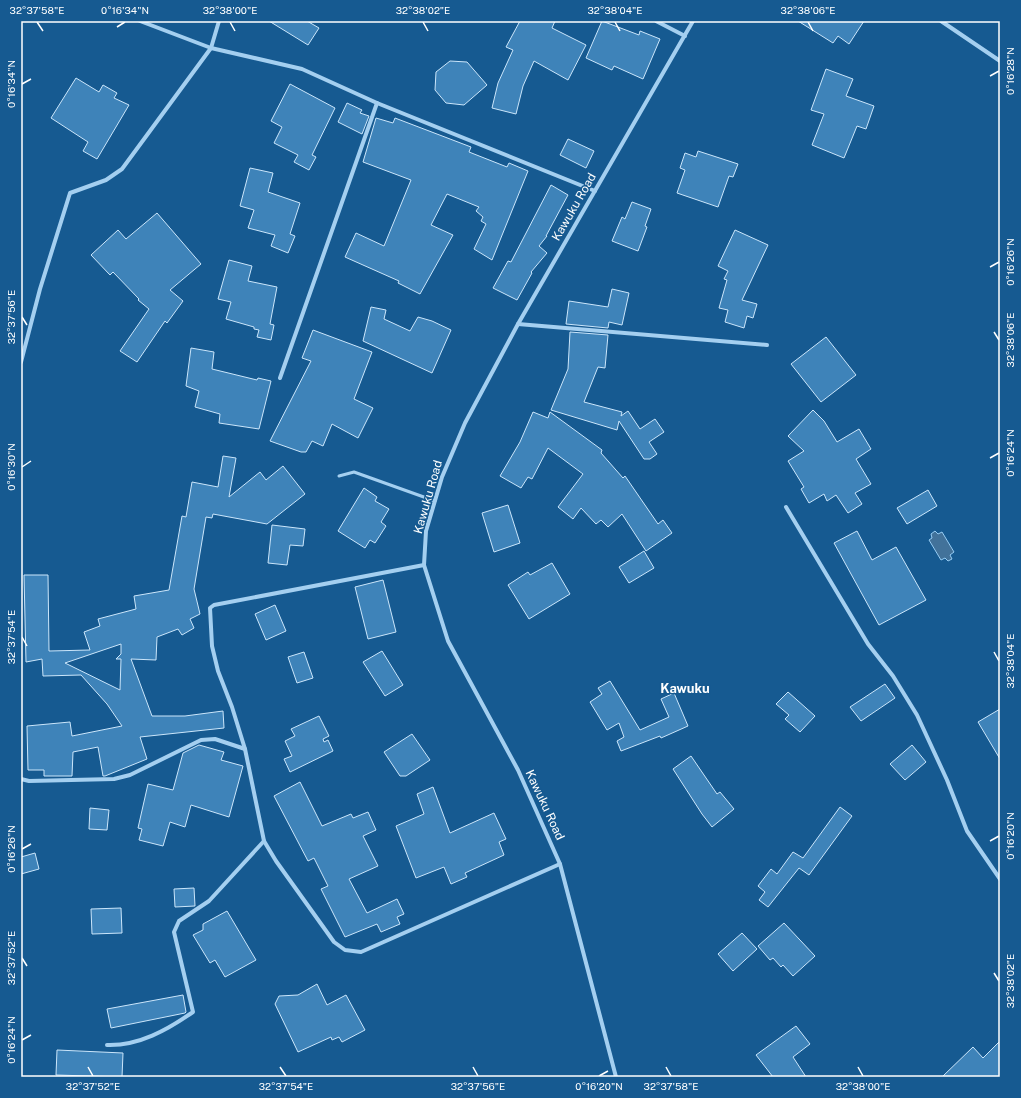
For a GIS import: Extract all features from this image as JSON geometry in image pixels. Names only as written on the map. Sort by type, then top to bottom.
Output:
[{"type":"street","points":[[140,21],[211,48],[302,68],[377,103],[595,191]]},
{"type":"street","points":[[21,362],[40,289],[70,193],[106,180],[118,172],[211,48],[219,21]]},
{"type":"street","points":[[656,21],[685,36]]},
{"type":"street","name":"Kawuku Road","points":[[616,1077],[560,864],[518,770],[448,641],[424,565],[426,531],[442,477],[465,423],[518,324],[693,21]]},
{"type":"street","points":[[941,21],[1000,61]]},
{"type":"street","points":[[280,378],[377,103]]},
{"type":"street","points":[[518,324],[767,345]]},
{"type":"street","points":[[786,507],[868,644],[893,676],[917,715],[947,780],[967,831],[1000,879]]},
{"type":"street","points":[[424,565],[214,605],[210,608],[212,646],[218,671],[245,749],[264,842],[334,942],[351,952],[361,952],[560,864]]},
{"type":"street","points":[[21,779],[29,781],[114,779],[130,775],[201,740],[215,740],[245,749]]},
{"type":"street","points":[[107,1045],[125,1046],[168,1030],[193,1012],[174,932],[178,921],[209,901],[264,842]]},
{"type":"lane","points":[[339,476],[354,472],[435,501]]},
{"type":"water","points":[[935,531],[938,534],[942,532],[954,552],[950,555],[952,559],[948,561],[945,558],[941,560],[929,540],[932,538],[931,534]]},
{"type":"building","points":[[269,21],[307,21],[319,28],[308,45]]},
{"type":"building","points":[[520,21],[555,21],[552,28],[586,45],[568,80],[534,61],[523,86],[516,114],[492,108],[498,83],[513,50],[506,47]]},
{"type":"building","points":[[602,21],[639,35],[640,31],[660,39],[643,79],[614,66],[612,70],[586,58]]},
{"type":"building","points":[[798,21],[864,21],[849,44],[838,36],[833,43]]},
{"type":"building","points":[[450,61],[467,62],[487,85],[464,105],[446,103],[435,90],[436,72]]},
{"type":"building","points":[[826,69],[853,79],[846,96],[874,106],[866,129],[857,126],[844,158],[812,145],[824,114],[811,110]]},
{"type":"building","points":[[76,78],[99,92],[103,85],[117,93],[114,98],[129,105],[97,159],[83,151],[88,142],[51,118]]},
{"type":"building","points":[[290,84],[335,108],[312,155],[316,157],[309,170],[294,162],[298,155],[274,143],[282,127],[271,121]]},
{"type":"building","points":[[347,103],[362,110],[360,113],[369,116],[362,134],[338,122]]},
{"type":"building","points":[[376,118],[393,123],[395,118],[471,147],[469,152],[507,167],[509,163],[528,171],[492,260],[474,249],[486,224],[481,221],[483,217],[476,211],[479,207],[447,194],[431,225],[453,235],[420,294],[398,283],[399,281],[345,257],[356,233],[384,246],[411,180],[363,162]]},
{"type":"building","points":[[568,139],[594,151],[586,168],[560,155]]},
{"type":"building","points":[[698,151],[738,164],[733,177],[729,176],[718,207],[677,193],[685,170],[680,168],[685,153],[696,157]]},
{"type":"building","points":[[250,168],[273,173],[268,192],[300,203],[290,234],[295,236],[288,253],[271,246],[275,235],[248,228],[254,210],[240,206]]},
{"type":"building","points":[[551,185],[568,195],[547,236],[539,246],[547,253],[531,272],[532,273],[517,300],[493,288],[508,261],[511,262]]},
{"type":"building","points":[[632,202],[651,209],[645,226],[647,227],[638,251],[612,241],[622,217],[625,219]]},
{"type":"building","points":[[157,213],[201,264],[170,290],[183,301],[167,323],[165,321],[137,362],[120,351],[149,309],[138,300],[139,299],[113,272],[110,275],[91,255],[118,230],[126,239]]},
{"type":"building","points":[[735,230],[768,245],[742,300],[757,304],[753,318],[747,316],[744,328],[725,322],[728,310],[719,308],[727,280],[724,279],[728,271],[718,266]]},
{"type":"building","points":[[229,260],[252,266],[248,281],[277,287],[270,324],[274,325],[271,340],[257,337],[259,330],[254,329],[254,327],[226,319],[231,302],[218,299]]},
{"type":"building","points":[[612,289],[629,293],[622,325],[609,322],[608,328],[566,324],[569,301],[608,307]]},
{"type":"building","points":[[371,307],[386,310],[384,319],[410,331],[418,317],[432,321],[451,330],[432,373],[363,341]]},
{"type":"building","points":[[313,330],[372,352],[354,399],[373,408],[358,438],[332,424],[323,446],[312,441],[306,452],[301,452],[270,441],[311,361],[302,358]]},
{"type":"building","points":[[570,332],[608,335],[605,368],[598,367],[584,402],[622,412],[621,416],[628,411],[640,429],[655,419],[664,432],[649,442],[657,454],[650,459],[644,459],[619,421],[617,430],[551,410],[568,369]]},
{"type":"building","points":[[826,337],[856,375],[821,402],[791,364]]},
{"type":"building","points":[[191,348],[214,352],[212,369],[257,380],[258,378],[271,381],[259,429],[219,423],[220,414],[195,407],[199,391],[186,386]]},
{"type":"building","points":[[813,410],[824,421],[837,442],[859,429],[871,449],[856,459],[871,484],[855,493],[862,504],[848,513],[836,495],[827,501],[824,494],[809,503],[801,489],[804,487],[788,461],[804,451],[788,436]]},
{"type":"building","points":[[533,412],[548,418],[550,412],[602,450],[601,453],[623,478],[625,476],[658,524],[663,520],[672,533],[646,551],[622,514],[608,527],[601,520],[596,524],[581,508],[573,519],[558,507],[583,474],[548,448],[532,479],[528,477],[521,488],[500,476],[520,442]]},
{"type":"building","points":[[223,456],[236,458],[229,497],[260,472],[266,480],[283,466],[305,494],[267,524],[213,514],[212,518],[206,517],[194,589],[200,614],[190,619],[194,628],[182,635],[178,629],[157,637],[156,660],[131,659],[152,716],[185,716],[223,711],[224,728],[140,737],[147,759],[105,776],[103,776],[98,747],[73,752],[72,776],[44,776],[44,770],[28,770],[27,726],[70,722],[72,736],[122,726],[107,704],[81,675],[43,676],[42,659],[26,662],[24,575],[48,575],[49,651],[90,650],[84,632],[100,626],[98,619],[136,609],[134,596],[169,590],[182,516],[186,517],[192,482],[218,487]],"holes":[[[121,644],[121,654],[116,659],[121,659],[120,690],[65,663]]]},
{"type":"building","points":[[364,488],[377,497],[375,501],[389,509],[381,522],[386,526],[375,543],[370,540],[365,548],[338,531]]},
{"type":"building","points":[[928,490],[937,506],[907,524],[897,508]]},
{"type":"building","points":[[508,505],[520,543],[494,552],[482,513]]},
{"type":"building","points":[[272,525],[305,529],[303,546],[290,545],[287,565],[268,563]]},
{"type":"building","points":[[857,531],[872,560],[896,547],[926,600],[879,625],[834,543]]},
{"type":"building","points":[[644,551],[654,568],[629,583],[619,567]]},
{"type":"building","points":[[552,563],[570,594],[529,619],[508,585],[528,572],[530,575]]},
{"type":"building","points":[[383,580],[396,632],[368,639],[355,587]]},
{"type":"building","points":[[275,605],[286,631],[266,640],[255,614]]},
{"type":"building","points":[[382,651],[403,685],[385,696],[363,662]]},
{"type":"building","points":[[304,652],[313,678],[297,683],[288,657]]},
{"type":"building","points":[[610,681],[640,730],[669,717],[661,699],[674,693],[688,726],[661,738],[660,736],[621,751],[617,741],[624,737],[619,723],[607,730],[590,702],[602,694],[598,688]]},
{"type":"building","points":[[885,684],[895,698],[861,721],[850,707]]},
{"type":"building","points":[[788,692],[815,716],[800,732],[785,719],[789,715],[776,704]]},
{"type":"building","points":[[1000,709],[1000,759],[978,722]]},
{"type":"building","points":[[319,716],[329,736],[323,739],[324,742],[328,740],[333,751],[290,772],[284,759],[292,756],[285,741],[295,736],[291,729]]},
{"type":"building","points":[[412,734],[430,760],[406,776],[400,776],[384,752]]},
{"type":"building","points":[[199,745],[224,752],[221,760],[243,766],[229,817],[191,805],[185,827],[170,822],[163,846],[139,840],[142,829],[138,828],[148,784],[173,790],[183,753]]},
{"type":"building","points":[[912,745],[926,762],[905,780],[890,764]]},
{"type":"building","points":[[691,756],[717,794],[720,792],[734,809],[712,827],[673,769]]},
{"type":"building","points":[[300,782],[322,826],[351,814],[353,818],[368,812],[376,830],[363,836],[378,866],[349,879],[367,913],[397,899],[404,914],[397,917],[400,924],[381,932],[377,924],[345,937],[321,889],[328,886],[314,858],[308,861],[274,796]]},
{"type":"building","points":[[433,787],[450,833],[494,813],[506,839],[499,842],[504,855],[465,873],[467,877],[451,884],[444,867],[416,878],[396,826],[424,814],[417,794]]},
{"type":"building","points":[[840,807],[852,816],[809,875],[799,868],[768,907],[759,900],[765,892],[758,886],[771,869],[777,874],[793,852],[803,858]]},
{"type":"building","points":[[90,808],[109,810],[107,830],[89,829]]},
{"type":"building","points":[[35,853],[39,869],[21,874],[21,857]]},
{"type":"building","points":[[194,888],[195,906],[175,907],[174,889]]},
{"type":"building","points":[[121,908],[122,933],[92,934],[91,909]]},
{"type":"building","points":[[227,911],[256,960],[225,977],[215,960],[210,963],[193,935],[203,930],[203,924]]},
{"type":"building","points":[[784,923],[815,956],[793,976],[783,965],[781,967],[773,958],[770,960],[758,946]]},
{"type":"building","points":[[742,933],[757,949],[733,971],[718,954]]},
{"type":"building","points":[[317,984],[327,1005],[346,995],[365,1030],[342,1042],[339,1037],[332,1040],[331,1037],[298,1052],[275,1004],[279,996],[298,995]]},
{"type":"building","points":[[183,995],[185,1013],[111,1028],[107,1009]]},
{"type":"building","points":[[796,1026],[810,1044],[793,1057],[806,1077],[773,1077],[756,1055]]},
{"type":"building","points":[[1000,1041],[1000,1077],[942,1077],[973,1047],[983,1058]]},
{"type":"building","points":[[57,1050],[123,1053],[122,1077],[56,1075]]},
{"type":"district","name":"Kawuku","points":[[685,688]]}]
